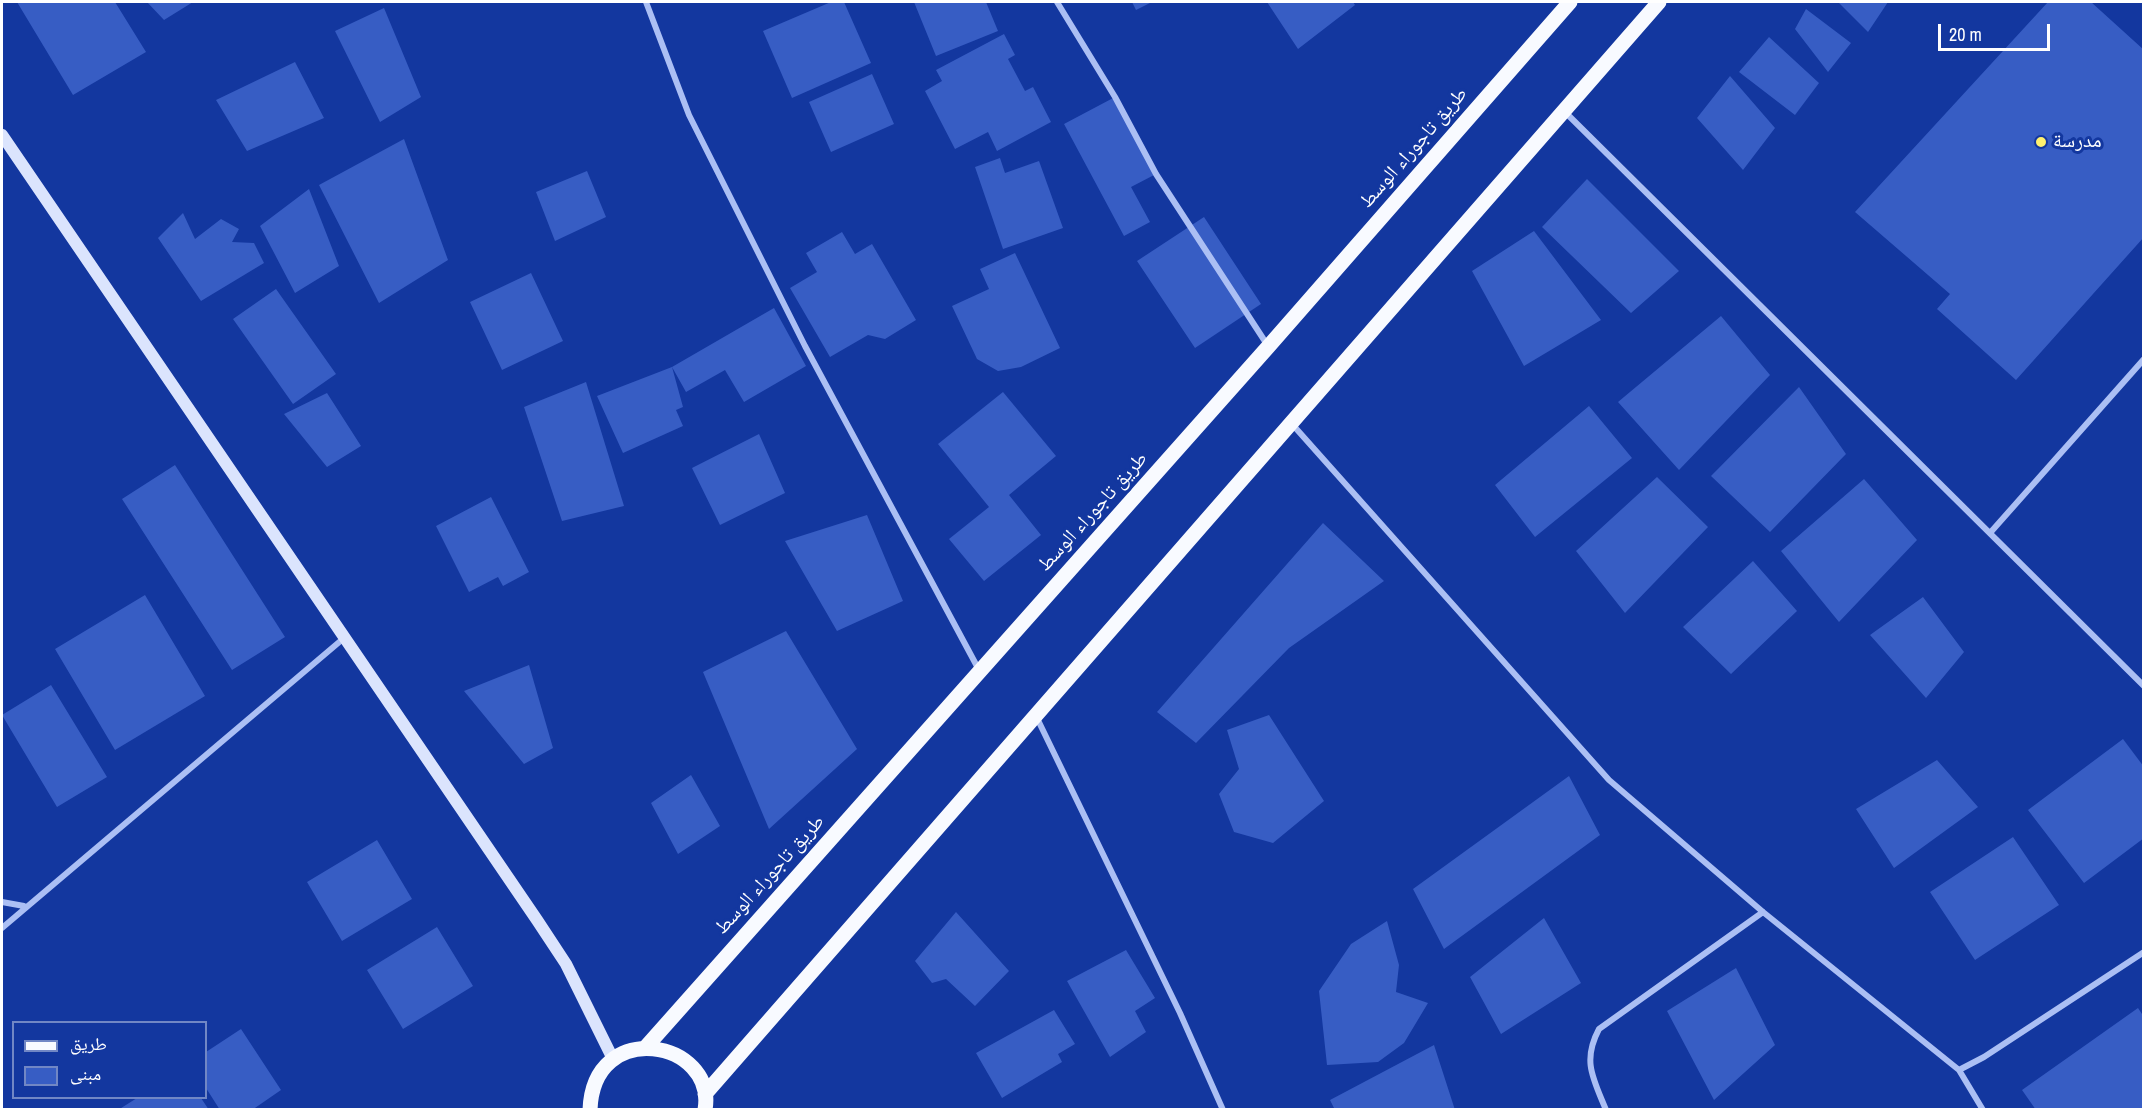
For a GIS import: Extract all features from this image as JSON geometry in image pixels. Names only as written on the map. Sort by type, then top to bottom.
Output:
[{"type":"main road","name":"طريق تاجوراء الوسط","points":[[645,1047],[1268,347],[1570,2]]},
{"type":"main road","points":[[706,1104],[1036,716],[1659,2]]},
{"type":"main road","points":[[590,1110],[595,1081],[613,1059],[628,1051],[645,1047],[665,1050],[683,1059],[697,1074],[706,1104]]},
{"type":"street","points":[[646,2],[689,115],[805,346],[979,670]]},
{"type":"street","points":[[1057,2],[1115,97],[1156,174],[1268,347]]},
{"type":"street","points":[[1565,111],[2144,686]]},
{"type":"street","points":[[2,135],[566,964],[613,1059]]},
{"type":"street","points":[[1990,533],[2144,359]]},
{"type":"street","points":[[1291,424],[1609,780],[1763,912],[1959,1070],[1983,1110]]},
{"type":"street","points":[[2,928],[24,906],[344,638]]},
{"type":"street","points":[[1036,716],[1180,1013],[1223,1110]]},
{"type":"street","points":[[2,902],[24,906]]},
{"type":"street","points":[[1606,1110],[1595,1082],[1588,1054],[1599,1029],[1763,912]]},
{"type":"street","points":[[1959,1070],[1984,1057],[2144,952]]},
{"type":"building","points":[[17,2],[115,2],[146,52],[73,95]]},
{"type":"building","points":[[147,2],[193,2],[164,20]]},
{"type":"building","points":[[831,2],[844,2],[871,63],[792,98],[763,31]]},
{"type":"building","points":[[914,2],[986,2],[998,31],[936,56]]},
{"type":"building","points":[[1132,2],[1152,2],[1136,10]]},
{"type":"building","points":[[1267,2],[1353,2],[1355,5],[1298,49]]},
{"type":"building","points":[[1838,2],[1888,2],[1868,32]]},
{"type":"building","points":[[2048,2],[2091,2],[2144,50],[2144,237],[2016,380],[1937,309],[1950,294],[1855,212]]},
{"type":"building","points":[[384,8],[421,97],[380,122],[335,31]]},
{"type":"building","points":[[1806,9],[1851,43],[1828,72],[1795,29]]},
{"type":"building","points":[[1004,34],[1015,55],[1008,59],[1025,91],[1033,87],[1051,122],[997,151],[988,132],[955,149],[925,91],[942,81],[936,70]]},
{"type":"building","points":[[1769,37],[1819,83],[1795,115],[1739,72]]},
{"type":"building","points":[[295,62],[324,118],[247,151],[216,100]]},
{"type":"building","points":[[872,74],[894,124],[831,152],[809,102]]},
{"type":"building","points":[[1730,76],[1775,128],[1743,170],[1697,118]]},
{"type":"building","points":[[1115,97],[1156,174],[1131,187],[1150,222],[1124,236],[1064,124]]},
{"type":"building","points":[[404,139],[448,260],[379,303],[319,185]]},
{"type":"building","points":[[1000,158],[1005,173],[1039,161],[1063,228],[1003,249],[975,167]]},
{"type":"building","points":[[587,171],[606,217],[555,241],[536,192]]},
{"type":"building","points":[[1587,179],[1679,271],[1631,313],[1542,227]]},
{"type":"building","points":[[309,189],[339,266],[295,293],[260,226]]},
{"type":"building","points":[[183,213],[195,239],[221,219],[239,229],[232,242],[254,243],[264,263],[201,301],[158,238]]},
{"type":"building","points":[[1204,217],[1261,304],[1195,348],[1137,261]]},
{"type":"building","points":[[1534,231],[1601,320],[1524,366],[1472,271]]},
{"type":"building","points":[[842,232],[855,254],[872,244],[916,320],[885,339],[868,335],[830,357],[790,288],[817,272],[806,253]]},
{"type":"building","points":[[1015,253],[1060,348],[1021,367],[998,371],[977,359],[952,306],[989,289],[980,269]]},
{"type":"building","points":[[531,273],[563,341],[502,370],[470,302]]},
{"type":"building","points":[[276,289],[336,374],[293,404],[233,319]]},
{"type":"building","points":[[774,308],[806,366],[744,402],[725,370],[686,392],[672,367]]},
{"type":"building","points":[[1721,316],[1770,375],[1679,470],[1618,402]]},
{"type":"building","points":[[672,367],[683,407],[676,410],[683,426],[623,453],[597,396]]},
{"type":"building","points":[[586,382],[624,506],[562,521],[524,407]]},
{"type":"building","points":[[1799,387],[1846,454],[1770,532],[1711,476]]},
{"type":"building","points":[[1003,392],[1056,456],[1009,495],[1041,535],[984,581],[949,539],[989,507],[938,444]]},
{"type":"building","points":[[327,393],[361,446],[327,467],[284,414]]},
{"type":"building","points":[[1589,406],[1632,458],[1535,537],[1495,485]]},
{"type":"building","points":[[759,434],[785,493],[720,525],[692,468]]},
{"type":"building","points":[[175,465],[285,637],[232,670],[122,499]]},
{"type":"building","points":[[1657,477],[1708,527],[1625,613],[1576,551]]},
{"type":"building","points":[[1864,479],[1917,540],[1839,622],[1781,551]]},
{"type":"building","points":[[491,497],[529,572],[503,586],[498,577],[469,592],[436,526]]},
{"type":"building","points":[[867,515],[903,601],[837,631],[785,541]]},
{"type":"building","points":[[1323,523],[1384,581],[1289,648],[1196,743],[1157,712]]},
{"type":"building","points":[[1753,561],[1797,611],[1731,674],[1683,627]]},
{"type":"building","points":[[145,595],[205,696],[115,750],[55,649]]},
{"type":"building","points":[[1923,597],[1964,652],[1926,698],[1870,635]]},
{"type":"building","points":[[786,631],[857,749],[769,829],[703,672]]},
{"type":"building","points":[[529,665],[553,748],[524,764],[464,691]]},
{"type":"building","points":[[51,685],[107,777],[57,807],[2,715]]},
{"type":"building","points":[[1269,715],[1324,801],[1273,843],[1234,832],[1219,794],[1239,769],[1227,730]]},
{"type":"building","points":[[2123,739],[2144,767],[2144,838],[2084,883],[2028,810]]},
{"type":"building","points":[[1937,760],[1978,807],[1894,868],[1856,809]]},
{"type":"building","points":[[691,775],[720,826],[678,854],[651,803]]},
{"type":"building","points":[[1569,776],[1600,835],[1444,949],[1413,889]]},
{"type":"building","points":[[2013,837],[2059,905],[1975,960],[1930,892]]},
{"type":"building","points":[[377,840],[412,899],[342,941],[307,882]]},
{"type":"building","points":[[956,912],[1009,971],[975,1006],[946,979],[932,983],[915,961]]},
{"type":"building","points":[[1544,918],[1581,983],[1501,1034],[1470,977]]},
{"type":"building","points":[[1387,921],[1399,965],[1396,992],[1428,1003],[1404,1043],[1378,1062],[1327,1065],[1319,991],[1351,944]]},
{"type":"building","points":[[437,927],[473,986],[403,1029],[367,970]]},
{"type":"building","points":[[1126,950],[1155,998],[1135,1011],[1146,1032],[1110,1057],[1067,981]]},
{"type":"building","points":[[1736,968],[1775,1045],[1714,1100],[1667,1011]]},
{"type":"building","points":[[2138,1008],[2144,1017],[2144,1110],[2036,1110],[2022,1090]]},
{"type":"building","points":[[1054,1010],[1075,1044],[1058,1054],[1062,1062],[1002,1098],[976,1053]]},
{"type":"building","points":[[241,1029],[281,1090],[252,1110],[220,1110],[207,1090],[207,1051]]},
{"type":"building","points":[[1434,1045],[1455,1110],[1335,1110],[1330,1100]]},
{"type":"building","points":[[135,1099],[202,1099],[209,1110],[118,1110]]},
{"type":"place","name":"مدرسة","points":[[2041,142]]}]
